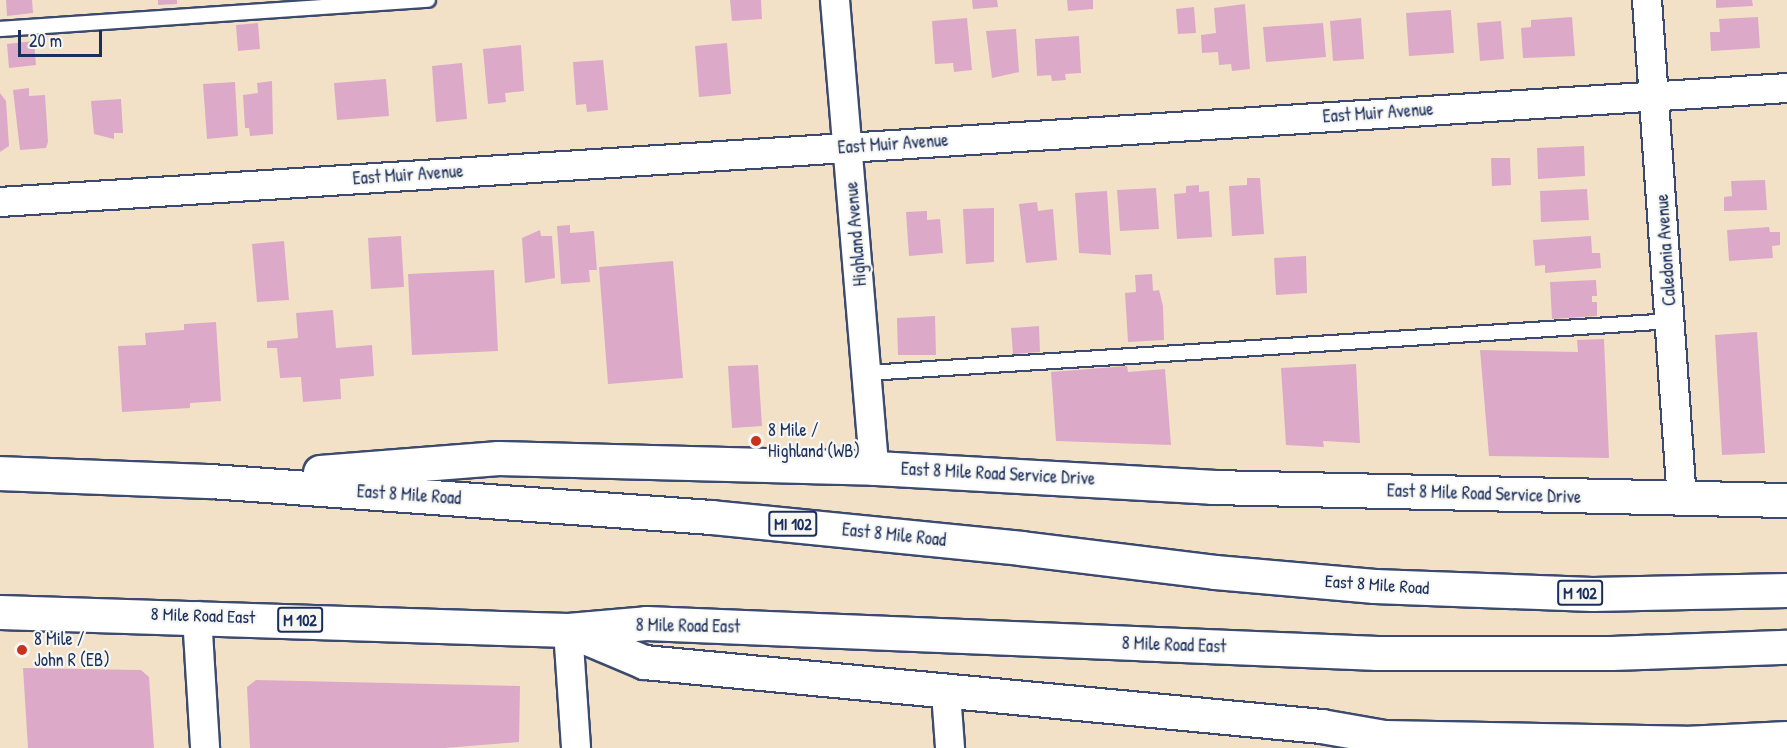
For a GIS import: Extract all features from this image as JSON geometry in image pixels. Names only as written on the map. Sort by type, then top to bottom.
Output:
[{"type":"highway","name":"East 8 Mile Road Service Drive","points":[[210,481],[498,458],[874,468],[1212,487],[1682,500],[1785,500]]},
{"type":"highway","name":"East 8 Mile Road","points":[[0,473],[210,481],[722,518],[1215,572],[1374,586],[1592,594],[1787,590]]},
{"type":"highway","name":"8 Mile Road East","points":[[0,612],[197,616],[568,630],[646,623],[1377,653],[1611,653],[1787,647]]},
{"type":"highway","points":[[568,630],[644,663],[946,693],[1322,737],[1384,737],[1513,744],[1685,745],[1779,739]]},
{"type":"street","name":"Highland Avenue","points":[[835,0],[868,373],[874,468]]},
{"type":"street","name":"Caledonia Avenue","points":[[1647,0],[1672,321],[1682,500]]},
{"type":"street","name":"East Muir Avenue","points":[[0,202],[1787,88]]},
{"type":"street","points":[[197,616],[205,748]]},
{"type":"street","points":[[568,630],[576,748]]},
{"type":"street","points":[[946,693],[950,748]]},
{"type":"lane","points":[[0,28],[429,0]]},
{"type":"lane","points":[[868,373],[1672,321]]},
{"type":"building","points":[[6,0],[32,0],[33,13],[7,16]]},
{"type":"building","points":[[158,0],[177,0],[177,4],[158,5]]},
{"type":"building","points":[[730,0],[761,0],[762,19],[732,21]]},
{"type":"building","points":[[972,0],[997,0],[998,7],[973,9]]},
{"type":"building","points":[[1067,0],[1093,0],[1093,9],[1068,11]]},
{"type":"building","points":[[1716,0],[1752,0],[1753,6],[1716,8]]},
{"type":"building","points":[[1245,4],[1250,69],[1232,71],[1231,64],[1219,65],[1218,52],[1202,53],[1201,35],[1216,33],[1214,8]]},
{"type":"building","points":[[1194,7],[1196,33],[1178,34],[1176,9]]},
{"type":"building","points":[[1451,10],[1454,53],[1409,56],[1406,13]]},
{"type":"building","points":[[1572,17],[1575,56],[1523,58],[1521,28],[1531,27],[1531,20]]},
{"type":"building","points":[[1758,17],[1760,48],[1711,51],[1710,32],[1720,32],[1719,19]]},
{"type":"building","points":[[967,18],[972,70],[954,72],[953,63],[935,64],[932,21]]},
{"type":"building","points":[[1361,18],[1364,59],[1333,61],[1330,21]]},
{"type":"building","points":[[1501,21],[1504,59],[1480,61],[1477,23]]},
{"type":"building","points":[[258,23],[260,49],[238,51],[236,25]]},
{"type":"building","points":[[1323,23],[1326,57],[1266,62],[1263,27]]},
{"type":"building","points":[[1016,29],[1019,72],[992,78],[986,31]]},
{"type":"building","points":[[1079,36],[1081,73],[1065,74],[1066,80],[1052,81],[1051,75],[1037,76],[1035,39]]},
{"type":"building","points":[[34,41],[36,65],[9,68],[7,44]]},
{"type":"building","points":[[727,43],[731,94],[699,97],[695,46]]},
{"type":"building","points":[[521,45],[524,91],[505,93],[506,102],[488,104],[483,49]]},
{"type":"building","points":[[603,60],[608,110],[587,112],[586,104],[576,105],[573,62]]},
{"type":"building","points":[[462,63],[467,119],[436,122],[432,66]]},
{"type":"building","points":[[386,79],[389,116],[337,120],[334,83]]},
{"type":"building","points":[[272,81],[273,134],[250,136],[249,128],[245,128],[243,95],[258,93],[257,83]]},
{"type":"building","points":[[235,82],[238,136],[207,139],[203,84]]},
{"type":"building","points":[[29,88],[29,96],[45,95],[48,142],[46,148],[20,150],[13,90]]},
{"type":"building","points":[[0,93],[6,101],[9,146],[0,152]]},
{"type":"building","points":[[121,99],[123,133],[114,133],[114,139],[94,134],[91,101]]},
{"type":"building","points":[[1584,146],[1585,176],[1538,179],[1537,148]]},
{"type":"building","points":[[1491,158],[1510,158],[1511,185],[1492,186]]},
{"type":"building","points":[[1247,178],[1260,178],[1264,234],[1232,236],[1229,186],[1247,185]]},
{"type":"building","points":[[1765,180],[1767,210],[1724,211],[1724,197],[1732,196],[1731,181]]},
{"type":"building","points":[[1199,185],[1199,192],[1209,191],[1212,237],[1177,239],[1174,194],[1186,193],[1186,186]]},
{"type":"building","points":[[1156,188],[1159,229],[1120,231],[1117,190]]},
{"type":"building","points":[[1587,189],[1589,220],[1541,222],[1540,191]]},
{"type":"building","points":[[1107,191],[1111,255],[1079,253],[1075,193]]},
{"type":"building","points":[[1037,202],[1038,211],[1053,209],[1057,260],[1026,263],[1019,204]]},
{"type":"building","points":[[994,208],[994,262],[966,264],[963,209]]},
{"type":"building","points":[[927,211],[927,220],[940,219],[943,253],[909,256],[906,212]]},
{"type":"building","points":[[570,225],[570,233],[594,231],[597,270],[589,270],[590,282],[561,284],[557,226]]},
{"type":"building","points":[[1769,227],[1770,232],[1780,232],[1780,245],[1772,246],[1773,258],[1729,261],[1727,230]]},
{"type":"building","points":[[540,230],[541,236],[552,236],[555,278],[525,283],[522,238]]},
{"type":"building","points":[[401,236],[404,287],[371,289],[368,238]]},
{"type":"building","points":[[1591,236],[1592,253],[1600,253],[1601,268],[1545,273],[1545,265],[1535,266],[1533,240]]},
{"type":"building","points":[[284,241],[289,300],[257,302],[252,244]]},
{"type":"building","points":[[1306,256],[1307,293],[1276,295],[1274,258]]},
{"type":"building","points":[[673,261],[683,378],[608,384],[599,267]]},
{"type":"building","points":[[494,270],[498,351],[412,355],[408,274]]},
{"type":"building","points":[[1152,274],[1153,291],[1159,290],[1163,306],[1164,340],[1128,342],[1125,293],[1136,292],[1135,275]]},
{"type":"building","points":[[1596,280],[1597,296],[1592,296],[1592,302],[1597,302],[1597,316],[1552,319],[1550,282]]},
{"type":"building","points":[[333,310],[336,348],[372,345],[374,376],[340,379],[341,399],[303,402],[301,377],[280,378],[277,348],[267,348],[267,341],[298,338],[296,313]]},
{"type":"building","points":[[935,316],[936,355],[898,355],[897,318]]},
{"type":"building","points":[[216,322],[221,401],[190,403],[190,408],[122,412],[118,346],[146,345],[145,333],[184,330],[184,324]]},
{"type":"building","points":[[1039,326],[1040,352],[1013,354],[1011,328]]},
{"type":"building","points":[[1757,332],[1765,453],[1722,455],[1715,335]]},
{"type":"building","points":[[1604,339],[1609,458],[1489,456],[1480,350],[1578,352],[1577,340]]},
{"type":"building","points":[[1356,364],[1360,443],[1323,441],[1324,447],[1286,445],[1281,368]]},
{"type":"building","points":[[758,365],[762,426],[732,428],[728,366]]},
{"type":"building","points":[[1127,366],[1128,372],[1165,369],[1171,445],[1056,441],[1051,372]]},
{"type":"building","points":[[23,668],[141,670],[149,677],[154,748],[28,748]]},
{"type":"building","points":[[256,680],[520,686],[519,742],[445,748],[250,748],[247,687]]},
{"type":"place","name":"8 Mile / Highland (WB)","points":[[756,441]]},
{"type":"place","name":"8 Mile / John R (EB)","points":[[22,650]]}]
